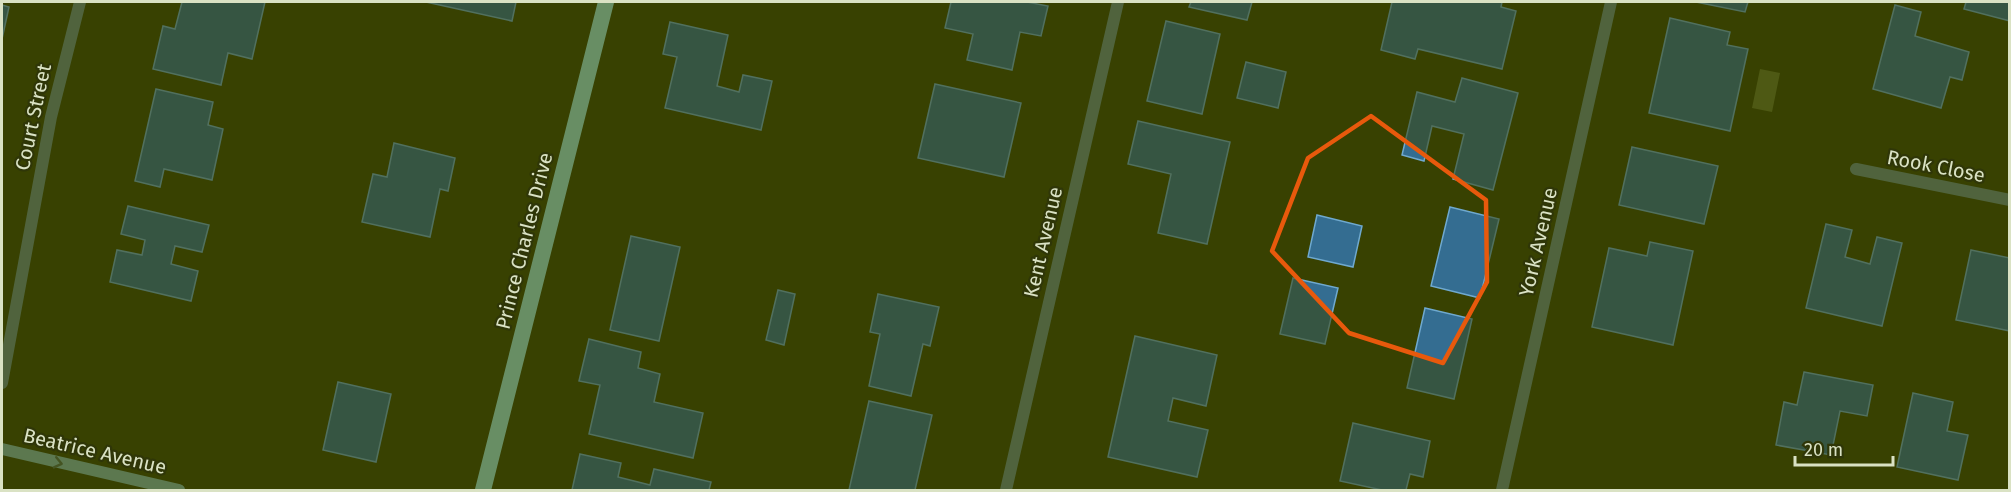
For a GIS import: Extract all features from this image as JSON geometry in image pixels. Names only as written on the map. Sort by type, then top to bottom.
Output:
[{"type":"highway","name":"Prince Charles Drive","points":[[483,490],[606,2]]},
{"type":"main road","name":"Beatrice Avenue","points":[[2,449],[179,490]]},
{"type":"street","name":"Court Street","points":[[2,383],[51,117],[80,2]]},
{"type":"street","name":"Kent Avenue","points":[[1006,490],[1118,2]]},
{"type":"street","name":"York Avenue","points":[[1502,490],[1611,2]]},
{"type":"street","name":"Rook Close","points":[[1856,169],[2010,200]]},
{"type":"highlighted area","points":[[1371,116],[1486,200],[1487,282],[1443,363],[1349,333],[1272,251],[1308,158]]},
{"type":"shaded area","points":[[1760,69],[1780,73],[1772,112],[1752,108]]},
{"type":"building","points":[[182,2],[265,2],[252,59],[228,53],[221,85],[153,69],[163,26],[175,29]]},
{"type":"building","points":[[426,2],[516,2],[512,21]]},
{"type":"building","points":[[951,2],[1027,2],[1048,6],[1041,36],[1020,32],[1012,70],[967,60],[973,34],[945,28]]},
{"type":"building","points":[[1191,2],[1252,2],[1247,20],[1189,7]]},
{"type":"building","points":[[1392,2],[1502,2],[1501,7],[1516,11],[1502,69],[1418,49],[1415,59],[1381,50]]},
{"type":"building","points":[[1696,2],[1748,2],[1745,12]]},
{"type":"building","points":[[1966,2],[2010,2],[2010,21],[1964,9]]},
{"type":"building","points":[[2,5],[9,7],[2,39]]},
{"type":"building","points":[[1895,5],[1921,12],[1915,36],[1969,52],[1962,80],[1950,77],[1941,108],[1873,89]]},
{"type":"building","points":[[1670,18],[1730,32],[1727,45],[1748,49],[1730,131],[1649,113]]},
{"type":"building","points":[[1166,21],[1220,34],[1202,114],[1147,101]]},
{"type":"building","points":[[670,22],[728,35],[717,86],[739,92],[743,75],[772,81],[761,130],[665,108],[677,57],[663,54]]},
{"type":"building","points":[[1246,62],[1286,72],[1278,108],[1237,98]]},
{"type":"building","points":[[1462,78],[1518,93],[1493,190],[1453,179],[1464,134],[1432,126],[1424,161],[1402,155],[1417,92],[1455,102]]},
{"type":"building","points":[[935,84],[1021,103],[1004,177],[918,158]]},
{"type":"building","points":[[156,89],[213,102],[208,125],[223,129],[212,180],[164,169],[160,187],[135,181]]},
{"type":"building","points":[[1138,121],[1230,142],[1207,244],[1158,233],[1171,174],[1128,164]]},
{"type":"building","points":[[394,143],[455,158],[448,191],[440,189],[430,237],[362,222],[373,174],[387,177]]},
{"type":"building","points":[[1632,147],[1718,166],[1704,224],[1619,205]]},
{"type":"building","points":[[128,206],[209,225],[202,252],[175,246],[171,264],[198,271],[191,301],[110,282],[117,250],[142,255],[145,240],[121,234]]},
{"type":"building","points":[[1450,207],[1499,219],[1480,298],[1431,286]]},
{"type":"building","points":[[1317,215],[1362,226],[1353,267],[1308,257]]},
{"type":"building","points":[[1826,224],[1852,230],[1845,257],[1870,264],[1877,237],[1902,243],[1882,326],[1806,308]]},
{"type":"building","points":[[631,236],[680,247],[659,341],[610,330]]},
{"type":"building","points":[[1650,242],[1693,251],[1673,345],[1592,327],[1609,248],[1647,256]]},
{"type":"building","points":[[1971,250],[2010,258],[2010,331],[1956,320]]},
{"type":"building","points":[[1293,278],[1338,288],[1325,344],[1280,334]]},
{"type":"building","points":[[778,290],[795,294],[784,345],[766,340]]},
{"type":"building","points":[[878,294],[939,307],[930,346],[923,344],[911,396],[869,386],[880,334],[870,332]]},
{"type":"building","points":[[1425,308],[1472,319],[1454,399],[1407,388]]},
{"type":"building","points":[[1135,336],[1217,355],[1206,406],[1173,398],[1168,421],[1208,430],[1197,477],[1108,457]]},
{"type":"building","points":[[589,339],[641,352],[638,368],[660,374],[654,402],[703,413],[693,458],[589,434],[600,385],[579,381]]},
{"type":"building","points":[[1804,372],[1873,385],[1867,416],[1840,411],[1831,455],[1776,445],[1784,402],[1797,405]]},
{"type":"building","points":[[338,382],[391,394],[376,462],[323,450]]},
{"type":"building","points":[[1913,393],[1953,402],[1947,431],[1968,435],[1958,480],[1897,467]]},
{"type":"building","points":[[869,401],[932,415],[915,490],[849,490]]},
{"type":"building","points":[[1353,423],[1430,441],[1423,477],[1410,474],[1406,490],[1382,490],[1340,481]]},
{"type":"building","points":[[580,454],[621,463],[618,477],[650,485],[654,469],[711,482],[709,490],[572,490]]}]
